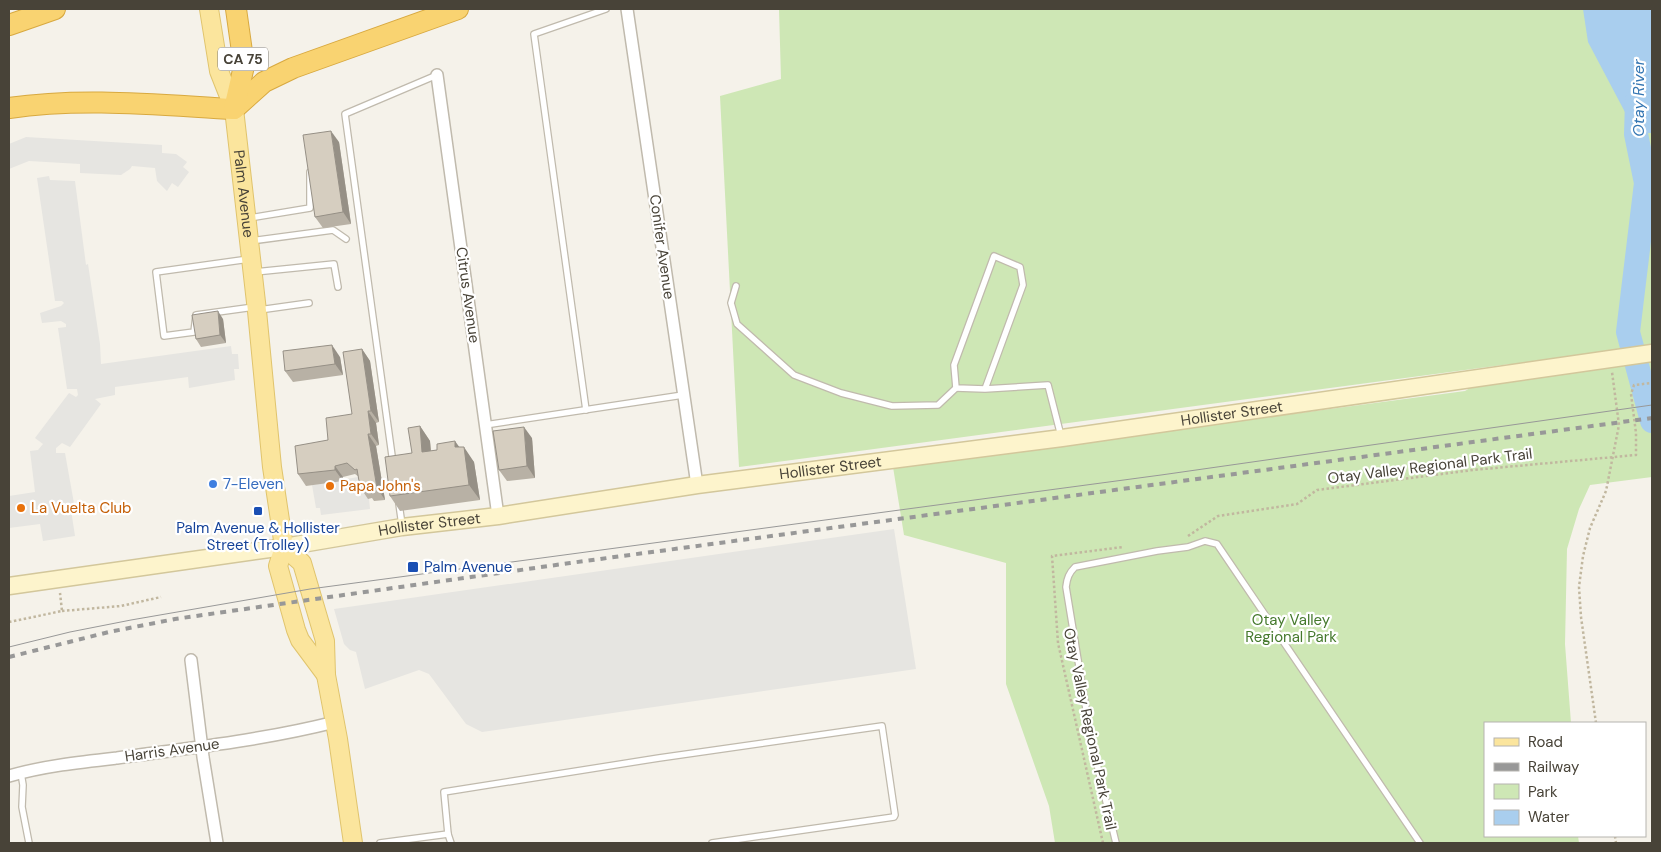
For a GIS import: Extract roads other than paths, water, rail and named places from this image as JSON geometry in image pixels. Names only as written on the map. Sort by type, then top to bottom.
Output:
[{"type":"highway","points":[[9,25],[55,9]]},
{"type":"highway","name":"Palm Avenue","points":[[234,109],[244,66],[236,9]]},
{"type":"highway","points":[[9,108],[80,102],[234,109],[264,82],[293,68],[458,9]]},
{"type":"main road","name":"Palm Avenue","points":[[209,9],[219,71],[234,109],[257,309],[272,467],[284,547],[278,566],[300,640],[326,675]]},
{"type":"main road","name":"Hollister Street","points":[[9,586],[284,547],[402,527],[498,516],[697,485],[1062,438],[1650,353]]},
{"type":"main road","name":"Palm Avenue","points":[[284,547],[302,564],[325,641],[326,675],[353,843]]},
{"type":"street","name":"Conifer Avenue","points":[[627,9],[697,485]]},
{"type":"street","name":"Citrus Avenue","points":[[438,75],[498,516]]},
{"type":"street","points":[[191,660],[201,746],[217,843]]},
{"type":"street","name":"Harris Avenue","points":[[9,776],[82,762],[308,729],[335,722]]},
{"type":"lane","points":[[586,410],[534,34],[606,9]]},
{"type":"lane","points":[[394,470],[345,114],[438,75]]},
{"type":"lane","points":[[247,218],[310,208],[310,169]]},
{"type":"lane","points":[[249,241],[333,230],[346,239]]},
{"type":"lane","points":[[956,388],[954,365],[994,256],[1020,267],[1023,285],[985,390]]},
{"type":"lane","points":[[308,304],[196,314],[194,332],[164,336],[156,272],[252,265],[334,264],[338,287]]},
{"type":"lane","points":[[736,286],[730,303],[737,324],[794,375],[841,393],[892,406],[938,405],[956,388],[985,390],[1048,385],[1062,438]]},
{"type":"lane","points":[[485,425],[683,395]]},
{"type":"lane","points":[[398,499],[402,527]]},
{"type":"lane","points":[[1116,843],[1092,739],[1066,586],[1067,580],[1074,568],[1157,551],[1188,547],[1205,541],[1217,544],[1420,843]]},
{"type":"lane","points":[[450,843],[443,792],[668,756],[882,726],[894,817],[712,843]]},
{"type":"lane","points":[[22,773],[22,806],[29,843]]},
{"type":"lane","points":[[380,843],[448,834]]},
{"type":"water","points":[[1583,9],[1652,9],[1652,133],[1636,133],[1588,42]]},
{"type":"waterway","name":"Otay River","points":[[1637,101],[1636,134],[1646,183],[1628,332],[1652,421]]},
{"type":"tram line","points":[[9,647],[131,620],[310,589],[1161,475],[1652,405]]},
{"type":"railway","points":[[9,657],[109,632],[175,619],[570,563],[1652,418]]},
{"type":"place","name":"7-Eleven","points":[[213,484]]},
{"type":"place","name":"Papa John's","points":[[330,486]]},
{"type":"place","name":"La Vuelta Club","points":[[21,508]]},
{"type":"place","name":"Palm Avenue & Hollister Street (Trolley)","points":[[258,511]]},
{"type":"place","name":"Palm Avenue","points":[[413,567]]},
{"type":"park label","name":"Otay Valley Regional Park","points":[[1291,628]]}]
